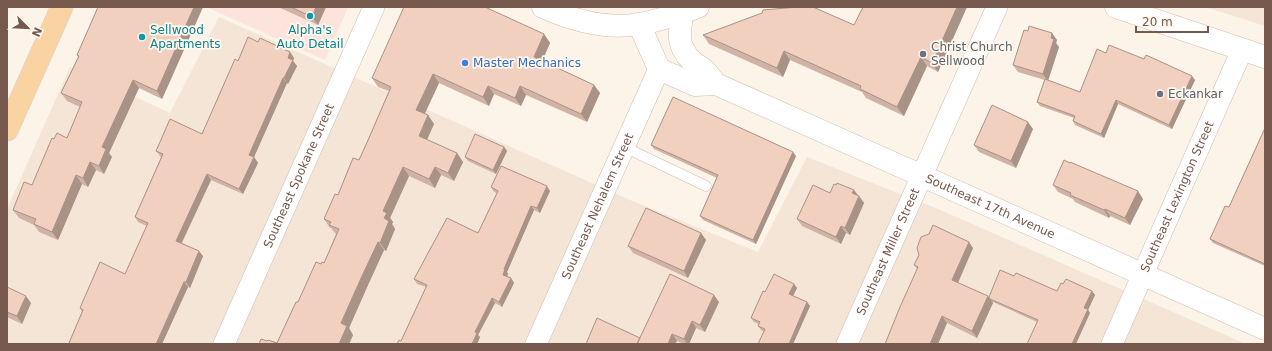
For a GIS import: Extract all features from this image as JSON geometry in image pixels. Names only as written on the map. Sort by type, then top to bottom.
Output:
[{"type":"main road","points":[[7,130],[62,7]]},
{"type":"street","name":"Southeast Spokane Street","points":[[224,344],[374,7]]},
{"type":"street","name":"Southeast 17th Avenue","points":[[543,7],[574,19],[622,26],[639,24],[689,9]]},
{"type":"street","name":"Southeast Miller Street","points":[[847,344],[997,7]]},
{"type":"street","points":[[1116,7],[1265,57]]},
{"type":"street","name":"Southeast 17th Avenue","points":[[689,9],[680,28],[683,52],[693,63],[704,69],[716,84]]},
{"type":"street","points":[[639,24],[659,69]]},
{"type":"street","name":"Southeast Lexington Street","points":[[1112,344],[1242,50]]},
{"type":"street","name":"Southeast 17th Avenue","points":[[659,69],[695,85],[716,84],[1265,329]]},
{"type":"street","name":"Southeast Nehalem Street","points":[[536,344],[659,69]]},
{"type":"lane","points":[[624,147],[706,186]]},
{"type":"shaded area","points":[[206,7],[348,7],[325,60]]},
{"type":"shaded area","points":[[1205,7],[1265,7],[1265,26]]},
{"type":"shaded area","points":[[219,17],[630,200],[758,252],[807,157],[938,209],[1246,344],[7,344],[7,209],[70,67],[170,113]]},
{"type":"building","points":[[98,7],[194,7],[157,91],[133,80],[102,147],[106,149],[99,166],[90,162],[83,178],[76,175],[52,232],[34,224],[36,219],[13,210],[24,182],[32,185],[52,138],[54,139],[57,133],[67,138],[82,102],[61,93],[79,56],[77,55]]},
{"type":"building","points":[[291,7],[316,7],[312,17]]},
{"type":"building","points":[[404,7],[485,7],[544,34],[534,57],[594,85],[581,114],[520,86],[515,98],[488,86],[483,97],[433,74],[416,110],[428,115],[419,136],[457,153],[448,173],[435,167],[429,179],[403,167],[383,211],[387,213],[384,218],[389,221],[380,243],[378,242],[341,323],[347,326],[339,344],[259,344],[261,339],[277,343],[316,262],[321,264],[322,262],[324,263],[339,229],[329,225],[331,222],[324,219],[335,194],[338,195],[353,158],[359,160],[391,87],[372,78]]},
{"type":"building","points":[[813,7],[854,25],[863,7],[957,7],[932,63],[921,57],[897,107],[860,89],[861,86],[784,51],[777,68],[703,35],[762,13],[763,10]]},
{"type":"building","points":[[1029,26],[1052,33],[1051,38],[1054,39],[1043,74],[1013,65],[1024,30],[1028,31]]},
{"type":"building","points":[[248,37],[258,42],[260,38],[290,52],[288,58],[293,60],[283,78],[249,155],[254,157],[239,189],[207,174],[176,241],[199,251],[186,282],[184,282],[156,344],[69,343],[83,310],[80,308],[100,262],[125,274],[148,223],[135,217],[163,154],[156,151],[170,119],[202,134],[235,59],[238,61]]},
{"type":"building","points":[[1109,45],[1144,59],[1146,55],[1192,76],[1169,125],[1116,100],[1101,134],[1073,121],[1075,116],[1037,102],[1045,79],[1080,92],[1097,49],[1106,53]]},
{"type":"building","points":[[673,97],[793,152],[753,240],[700,216],[718,175],[651,145]]},
{"type":"building","points":[[992,105],[1028,122],[1011,161],[974,145]]},
{"type":"building","points":[[1265,128],[1265,264],[1210,239],[1225,206],[1229,207]]},
{"type":"building","points":[[475,134],[504,147],[493,170],[465,157]]},
{"type":"building","points":[[1064,160],[1138,191],[1125,218],[1070,195],[1071,193],[1053,185]]},
{"type":"building","points":[[501,166],[547,186],[537,208],[531,206],[504,269],[503,275],[511,278],[499,302],[492,298],[475,332],[477,333],[472,344],[397,344],[399,340],[401,341],[427,285],[414,279],[447,218],[478,233],[498,191],[491,187]]},
{"type":"building","points":[[837,183],[854,190],[852,193],[859,196],[845,228],[841,226],[836,237],[797,219],[813,185],[830,193],[834,184],[836,185]]},
{"type":"building","points":[[646,208],[701,233],[684,271],[628,246]]},
{"type":"building","points":[[933,225],[969,242],[952,280],[988,296],[972,331],[942,316],[930,344],[885,344],[918,267],[914,265],[919,255],[917,248],[921,237],[929,234]]},
{"type":"building","points":[[1000,270],[1014,276],[1016,273],[1057,291],[1061,283],[1063,284],[1066,279],[1092,291],[1084,308],[1088,309],[1072,344],[1027,344],[1038,320],[990,299],[989,297]]},
{"type":"building","points":[[670,274],[714,295],[700,325],[692,321],[684,339],[672,334],[668,344],[637,344]]},
{"type":"building","points":[[774,274],[794,284],[789,294],[807,302],[789,344],[758,344],[765,329],[758,326],[760,322],[751,318],[763,291],[765,292]]},
{"type":"building","points":[[7,287],[26,296],[17,316],[7,312]]},
{"type":"building","points":[[597,318],[640,338],[637,344],[586,344]]},
{"type":"place","name":"Alpha's Auto Detail","points":[[310,16]]},
{"type":"place","name":"Sellwood Apartments","points":[[142,37]]},
{"type":"place","name":"Christ Church Sellwood","points":[[923,54]]},
{"type":"place","name":"Master Mechanics","points":[[465,63]]},
{"type":"place","name":"Eckankar","points":[[1160,94]]}]
